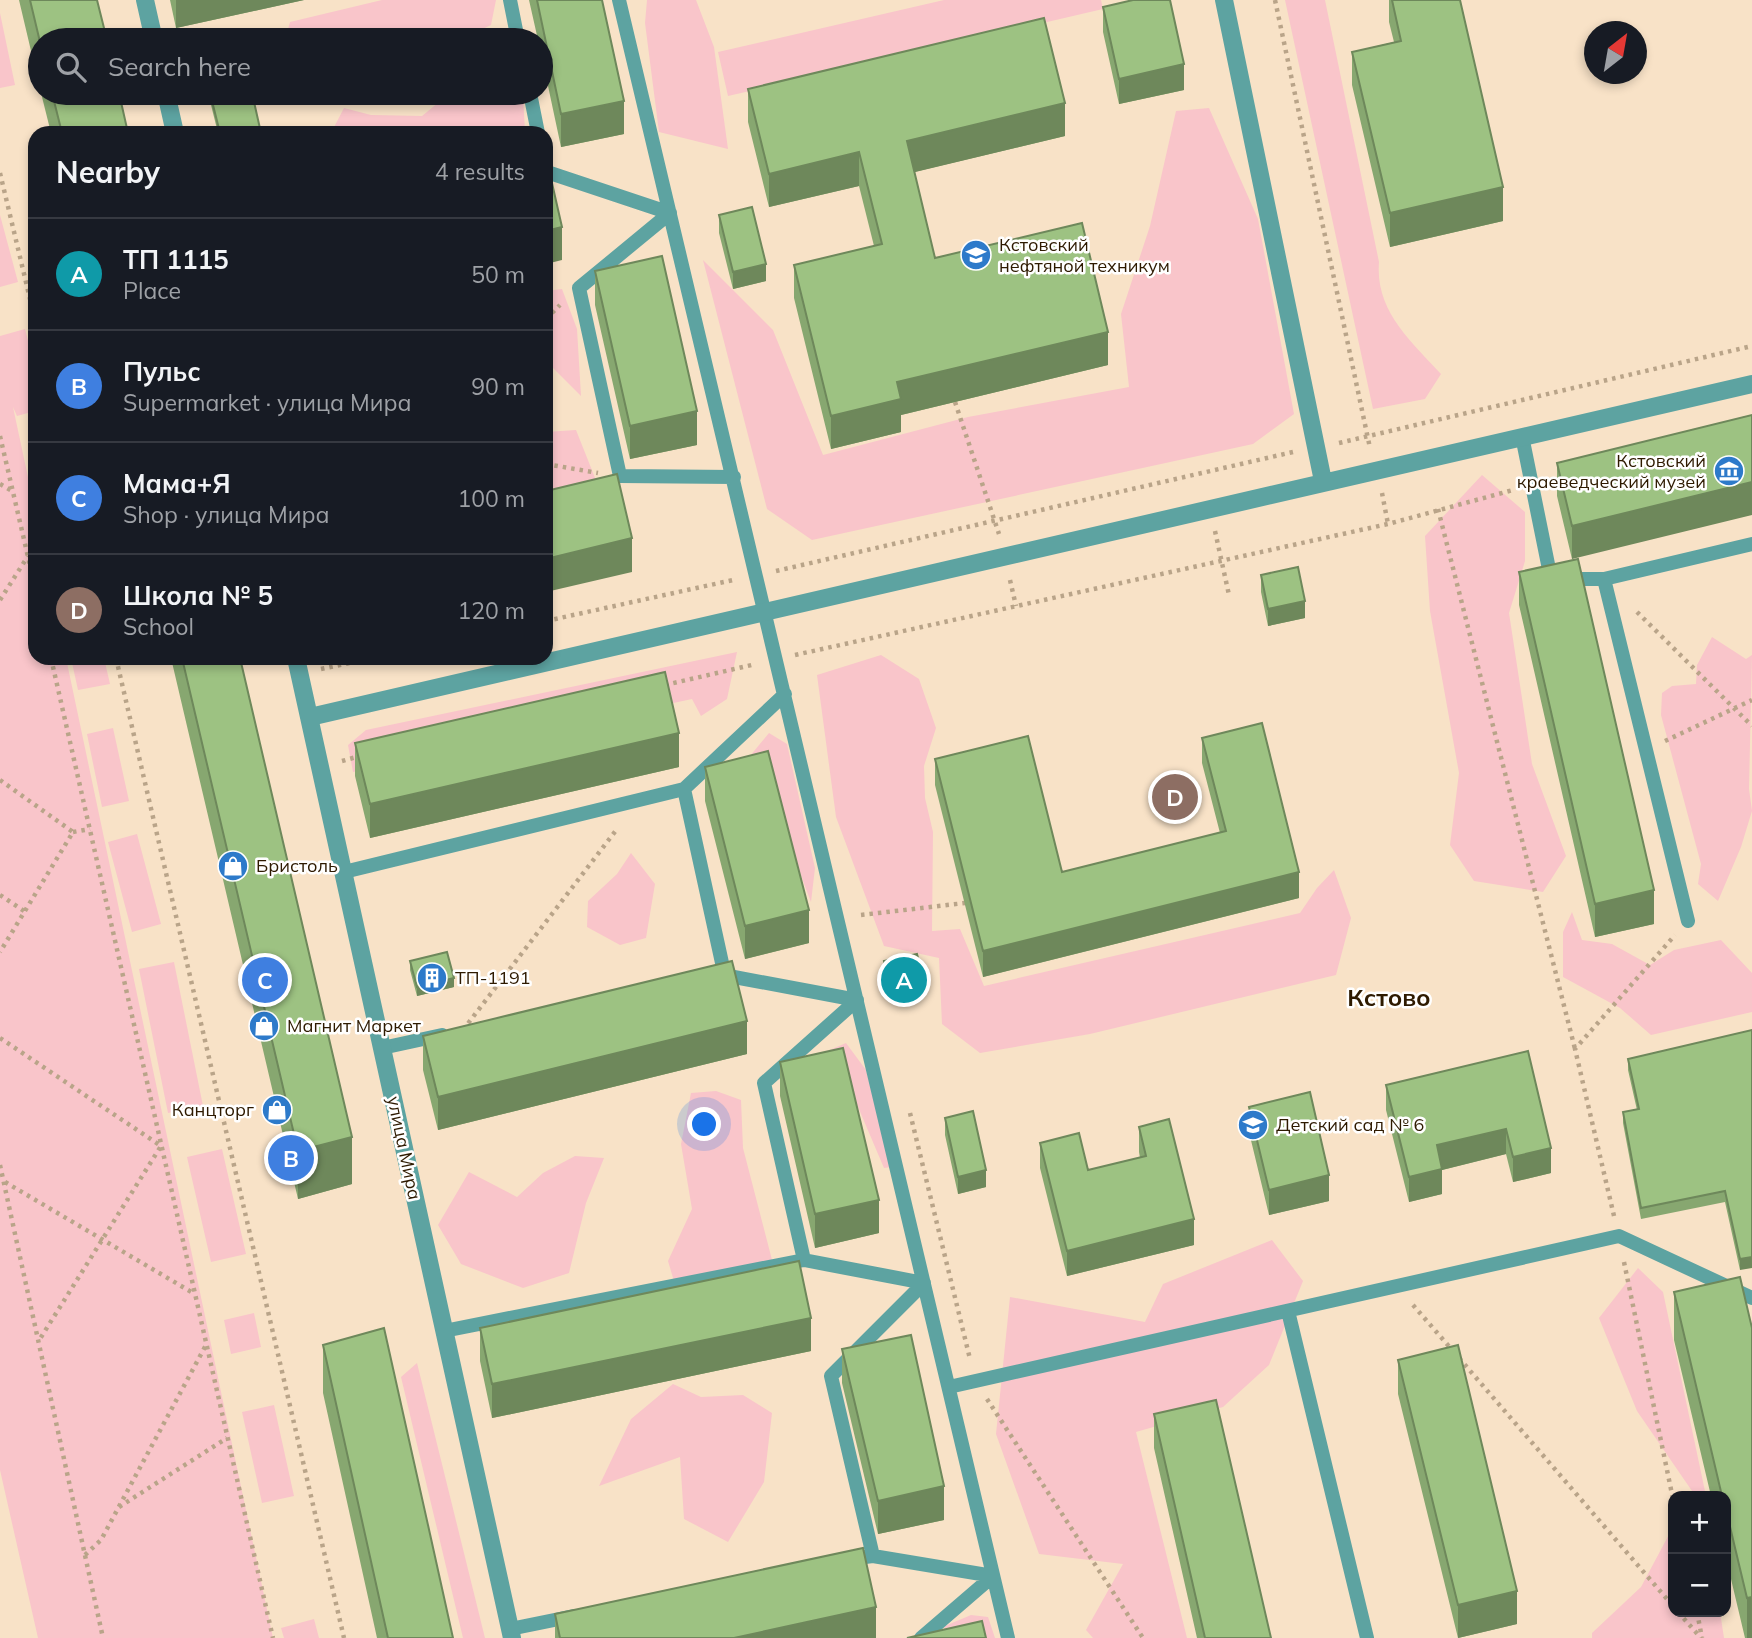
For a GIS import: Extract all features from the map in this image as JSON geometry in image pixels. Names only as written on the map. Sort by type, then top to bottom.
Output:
[{"type":"street","points":[[145,0],[151,28]]},
{"type":"street","points":[[1224,0],[1323,481]]},
{"type":"street","points":[[169,105],[173,126]]},
{"type":"street","points":[[553,661],[1752,384]]},
{"type":"street","points":[[310,717],[534,665]]},
{"type":"street","name":"улица Мира","points":[[298,666],[511,1634]]},
{"type":"lane","points":[[510,0],[516,28]]},
{"type":"lane","points":[[619,0],[757,575],[775,609],[777,659],[1008,1638]]},
{"type":"lane","points":[[532,105],[537,126]]},
{"type":"lane","points":[[553,173],[670,213]]},
{"type":"lane","points":[[670,213],[579,288],[614,477],[734,477]]},
{"type":"lane","points":[[1522,436],[1551,579],[1604,579],[1752,544]]},
{"type":"lane","points":[[1604,579],[1688,921]]},
{"type":"lane","points":[[344,872],[684,789],[785,694]]},
{"type":"lane","points":[[684,789],[724,972]]},
{"type":"lane","points":[[698,978],[724,972],[857,1000]]},
{"type":"lane","points":[[804,1260],[764,1083],[857,1000]]},
{"type":"lane","points":[[382,1048],[463,1030]]},
{"type":"lane","points":[[948,1387],[1619,1236],[1752,1298]]},
{"type":"lane","points":[[444,1331],[804,1260],[924,1283]]},
{"type":"lane","points":[[873,1556],[831,1376],[924,1283]]},
{"type":"lane","points":[[1289,1311],[1367,1638]]},
{"type":"lane","points":[[846,1561],[873,1556],[993,1576]]},
{"type":"lane","points":[[921,1638],[993,1576]]},
{"type":"lane","points":[[511,1634],[591,1613]]},
{"type":"path","points":[[1275,0],[1367,438]]},
{"type":"path","points":[[0,173],[28,291]]},
{"type":"path","points":[[553,619],[1315,447],[1367,438],[1752,346]]},
{"type":"path","points":[[955,402],[996,520],[1016,606]]},
{"type":"path","points":[[0,436],[28,556],[0,600]]},
{"type":"path","points":[[553,465],[614,477]]},
{"type":"path","points":[[0,484],[14,492]]},
{"type":"path","points":[[656,687],[1388,524],[1531,485]]},
{"type":"path","points":[[1210,507],[1229,594]]},
{"type":"path","points":[[1438,509],[1575,1049],[1619,1236],[1671,1491]]},
{"type":"path","points":[[772,557],[775,571],[775,609],[800,668]]},
{"type":"path","points":[[1604,579],[1752,726]]},
{"type":"path","points":[[53,665],[273,1638]]},
{"type":"path","points":[[118,665],[344,1638]]},
{"type":"path","points":[[1646,750],[1752,700]]},
{"type":"path","points":[[320,766],[374,753]]},
{"type":"path","points":[[0,782],[73,832],[90,829]]},
{"type":"path","points":[[463,1030],[639,800]]},
{"type":"path","points":[[0,952],[73,832]]},
{"type":"path","points":[[0,895],[24,911]]},
{"type":"path","points":[[858,902],[864,928]]},
{"type":"path","points":[[861,915],[965,903]]},
{"type":"path","points":[[1575,1049],[1688,921]]},
{"type":"path","points":[[0,1038],[162,1146]]},
{"type":"path","points":[[906,1101],[975,1381],[1143,1638]]},
{"type":"path","points":[[37,1343],[101,1238],[162,1146]]},
{"type":"path","points":[[0,1166],[103,1638]]},
{"type":"path","points":[[4,1181],[194,1294]]},
{"type":"path","points":[[0,1210],[9,1208]]},
{"type":"path","points":[[1397,1286],[1668,1600]]},
{"type":"path","points":[[85,1556],[101,1540],[206,1345]]},
{"type":"path","points":[[119,1508],[227,1438]]},
{"type":"path","points":[[1682,1617],[1701,1638]]},
{"type":"path","points":[[1698,1617],[1701,1638]]},
{"type":"shaded area","points":[[382,0],[496,0],[491,25],[485,28],[288,28],[290,22]]},
{"type":"shaded area","points":[[647,0],[696,0],[714,47],[728,149],[659,132],[645,23]]},
{"type":"shaded area","points":[[944,0],[1101,0],[1103,9],[728,96],[718,52]]},
{"type":"shaded area","points":[[1285,0],[1325,0],[1379,262],[1379,280],[1383,296],[1397,324],[1441,374],[1425,399],[1373,409]]},
{"type":"shaded area","points":[[0,13],[15,85],[0,88]]},
{"type":"shaded area","points":[[435,105],[524,105],[525,126],[335,126],[344,108],[371,115],[422,116]]},
{"type":"shaded area","points":[[1209,108],[1258,219],[1294,414],[1253,444],[812,540],[767,509],[703,260],[773,330],[823,455],[968,417],[1129,387],[1121,314],[1150,226],[1176,111]]},
{"type":"shaded area","points":[[0,215],[18,282],[0,287]]},
{"type":"shaded area","points":[[562,289],[577,329],[581,396],[553,368],[553,290]]},
{"type":"shaded area","points":[[25,329],[28,341],[28,413],[17,416],[13,407],[28,477],[28,665],[67,665],[273,1638],[38,1638],[0,1470],[0,336]]},
{"type":"shaded area","points":[[576,430],[605,503],[553,514],[553,432]]},
{"type":"shaded area","points":[[1482,475],[1525,512],[1525,561],[1509,613],[1532,764],[1566,856],[1543,892],[1474,881],[1450,845],[1459,773],[1430,611],[1425,536]]},
{"type":"shaded area","points":[[1712,637],[1746,659],[1752,655],[1749,789],[1752,811],[1741,847],[1718,901],[1698,884],[1701,864],[1661,715],[1662,693],[1672,686],[1696,684],[1697,665]]},
{"type":"shaded area","points":[[737,652],[727,699],[701,716],[692,699],[353,772],[348,745],[366,730]]},
{"type":"shaded area","points":[[881,655],[919,679],[936,728],[924,766],[925,798],[933,832],[932,931],[960,929],[984,986],[1300,913],[1317,888],[1334,870],[1351,918],[1336,975],[1090,1034],[980,1053],[942,1024],[939,958],[884,946],[836,817],[817,675]]},
{"type":"shaded area","points":[[73,665],[106,665],[110,684],[78,690]]},
{"type":"shaded area","points":[[113,728],[129,801],[102,807],[87,734]]},
{"type":"shaded area","points":[[769,733],[787,744],[815,868],[811,902],[795,860],[731,779]]},
{"type":"shaded area","points":[[137,834],[161,924],[132,932],[108,842]]},
{"type":"shaded area","points":[[631,853],[655,884],[646,938],[620,945],[587,927],[588,901],[617,874]]},
{"type":"shaded area","points":[[1572,912],[1582,940],[1612,944],[1650,965],[1674,950],[1721,940],[1752,973],[1752,1012],[1651,1035],[1620,1008],[1563,977],[1563,932]]},
{"type":"shaded area","points":[[174,962],[203,1106],[168,1113],[139,969]]},
{"type":"shaded area","points":[[846,1043],[866,1070],[892,1167],[884,1168],[844,1074],[820,1054]]},
{"type":"shaded area","points":[[716,1091],[741,1100],[743,1148],[779,1287],[679,1298],[668,1261],[692,1209],[681,1144],[691,1093]]},
{"type":"shaded area","points":[[222,1149],[246,1254],[211,1262],[187,1157]]},
{"type":"shaded area","points":[[575,1156],[604,1158],[586,1203],[569,1273],[523,1288],[461,1264],[438,1225],[469,1172],[517,1197],[543,1173]]},
{"type":"shaded area","points":[[1272,1240],[1303,1281],[1269,1365],[1223,1407],[1136,1432],[1187,1638],[1093,1638],[1086,1630],[1123,1564],[1039,1554],[996,1434],[1010,1297],[1145,1322],[1163,1284]]},
{"type":"shaded area","points":[[1638,1268],[1663,1292],[1705,1491],[1692,1491],[1637,1411],[1599,1318]]},
{"type":"shaded area","points":[[254,1313],[261,1347],[231,1354],[224,1320]]},
{"type":"shaded area","points":[[417,1363],[485,1638],[463,1638],[401,1377]]},
{"type":"shaded area","points":[[673,1384],[701,1397],[743,1395],[772,1413],[764,1482],[728,1542],[684,1519],[680,1457],[599,1486],[631,1419]]},
{"type":"shaded area","points":[[274,1405],[294,1496],[262,1503],[242,1412]]},
{"type":"shaded area","points":[[1668,1536],[1668,1617],[1721,1617],[1724,1638],[1592,1638],[1592,1633],[1641,1587]]},
{"type":"shaded area","points":[[971,1615],[988,1617],[995,1638],[941,1638],[945,1626]]},
{"type":"shaded area","points":[[314,1619],[319,1638],[284,1638],[281,1628]]},
{"type":"building","points":[[30,0],[97,0],[104,28],[37,28]]},
{"type":"building","points":[[537,0],[602,0],[624,101],[561,114],[553,76],[553,28],[543,28]]},
{"type":"building","points":[[1133,0],[1170,0],[1184,64],[1119,79],[1103,7]]},
{"type":"building","points":[[1392,0],[1460,0],[1503,187],[1390,213],[1352,52],[1401,41]]},
{"type":"building","points":[[1044,18],[1065,103],[907,141],[935,258],[1082,223],[1108,332],[897,382],[901,399],[831,416],[794,265],[882,244],[859,152],[769,174],[748,89]]},
{"type":"building","points":[[55,105],[122,105],[126,126],[60,126]]},
{"type":"building","points":[[213,105],[255,105],[259,126],[218,126]]},
{"type":"building","points":[[553,188],[562,227],[553,229]]},
{"type":"building","points":[[752,207],[766,264],[733,272],[719,215]]},
{"type":"building","points":[[662,256],[697,411],[630,426],[595,271]]},
{"type":"building","points":[[1752,415],[1752,482],[1572,526],[1557,463]]},
{"type":"building","points":[[617,474],[632,538],[553,557],[553,489]]},
{"type":"building","points":[[1578,559],[1654,890],[1595,904],[1519,572]]},
{"type":"building","points":[[1298,567],[1305,601],[1268,609],[1261,575]]},
{"type":"building","points":[[184,665],[242,665],[352,1137],[298,1151]]},
{"type":"building","points":[[665,672],[679,733],[370,804],[355,743]]},
{"type":"building","points":[[1262,723],[1299,872],[983,951],[935,759],[1028,736],[1062,872],[1226,831],[1202,738]]},
{"type":"building","points":[[768,751],[809,910],[745,926],[705,767]]},
{"type":"building","name":"ТП-1191","points":[[447,952],[454,978],[417,987],[410,961]]},
{"type":"building","points":[[917,954],[924,982],[890,989],[884,961]]},
{"type":"building","points":[[732,961],[747,1021],[438,1097],[423,1036]]},
{"type":"building","points":[[1752,1030],[1752,1257],[1740,1259],[1725,1191],[1641,1208],[1623,1112],[1639,1109],[1628,1059]]},
{"type":"building","points":[[843,1048],[879,1200],[815,1214],[780,1062]]},
{"type":"building","points":[[1528,1051],[1551,1148],[1513,1157],[1506,1129],[1437,1145],[1442,1169],[1409,1177],[1386,1085]]},
{"type":"building","points":[[1310,1092],[1329,1175],[1269,1190],[1249,1107]]},
{"type":"building","points":[[973,1111],[986,1170],[958,1177],[945,1118]]},
{"type":"building","points":[[1169,1119],[1194,1219],[1067,1251],[1040,1143],[1079,1133],[1088,1170],[1146,1156],[1139,1127]]},
{"type":"building","points":[[799,1261],[811,1318],[492,1384],[480,1328]]},
{"type":"building","points":[[1740,1277],[1752,1328],[1752,1597],[1747,1598],[1731,1531],[1731,1491],[1721,1491],[1674,1292]]},
{"type":"building","points":[[384,1328],[453,1638],[388,1638],[323,1345]]},
{"type":"building","points":[[911,1335],[944,1486],[878,1501],[842,1349]]},
{"type":"building","points":[[1458,1345],[1517,1591],[1458,1605],[1398,1360]]},
{"type":"building","points":[[1216,1400],[1271,1638],[1205,1638],[1154,1414]]},
{"type":"building","points":[[863,1548],[876,1607],[734,1638],[560,1638],[555,1614]]},
{"type":"building","points":[[982,1621],[986,1638],[907,1638]]},
{"type":"place","name":"Кстовский нефтяной техникум","points":[[976,255]]},
{"type":"place","name":"Кстовский краеведческий музей","points":[[1729,471]]},
{"type":"place","name":"Школа № 5","points":[[1175,797]]},
{"type":"place","name":"Бристоль","points":[[233,866]]},
{"type":"place","name":"ТП-1191","points":[[432,978]]},
{"type":"place","name":"Мама+Я","points":[[265,980]]},
{"type":"place","name":"ТП 1115","points":[[904,980]]},
{"type":"place","name":"Магнит Маркет","points":[[264,1026]]},
{"type":"place","name":"Канцторг","points":[[277,1110]]},
{"type":"place","name":"Детский сад № 6","points":[[1253,1125]]},
{"type":"place","name":"Пульс","points":[[291,1158]]},
{"type":"district","name":"Кстово","points":[[1389,998]]}]
